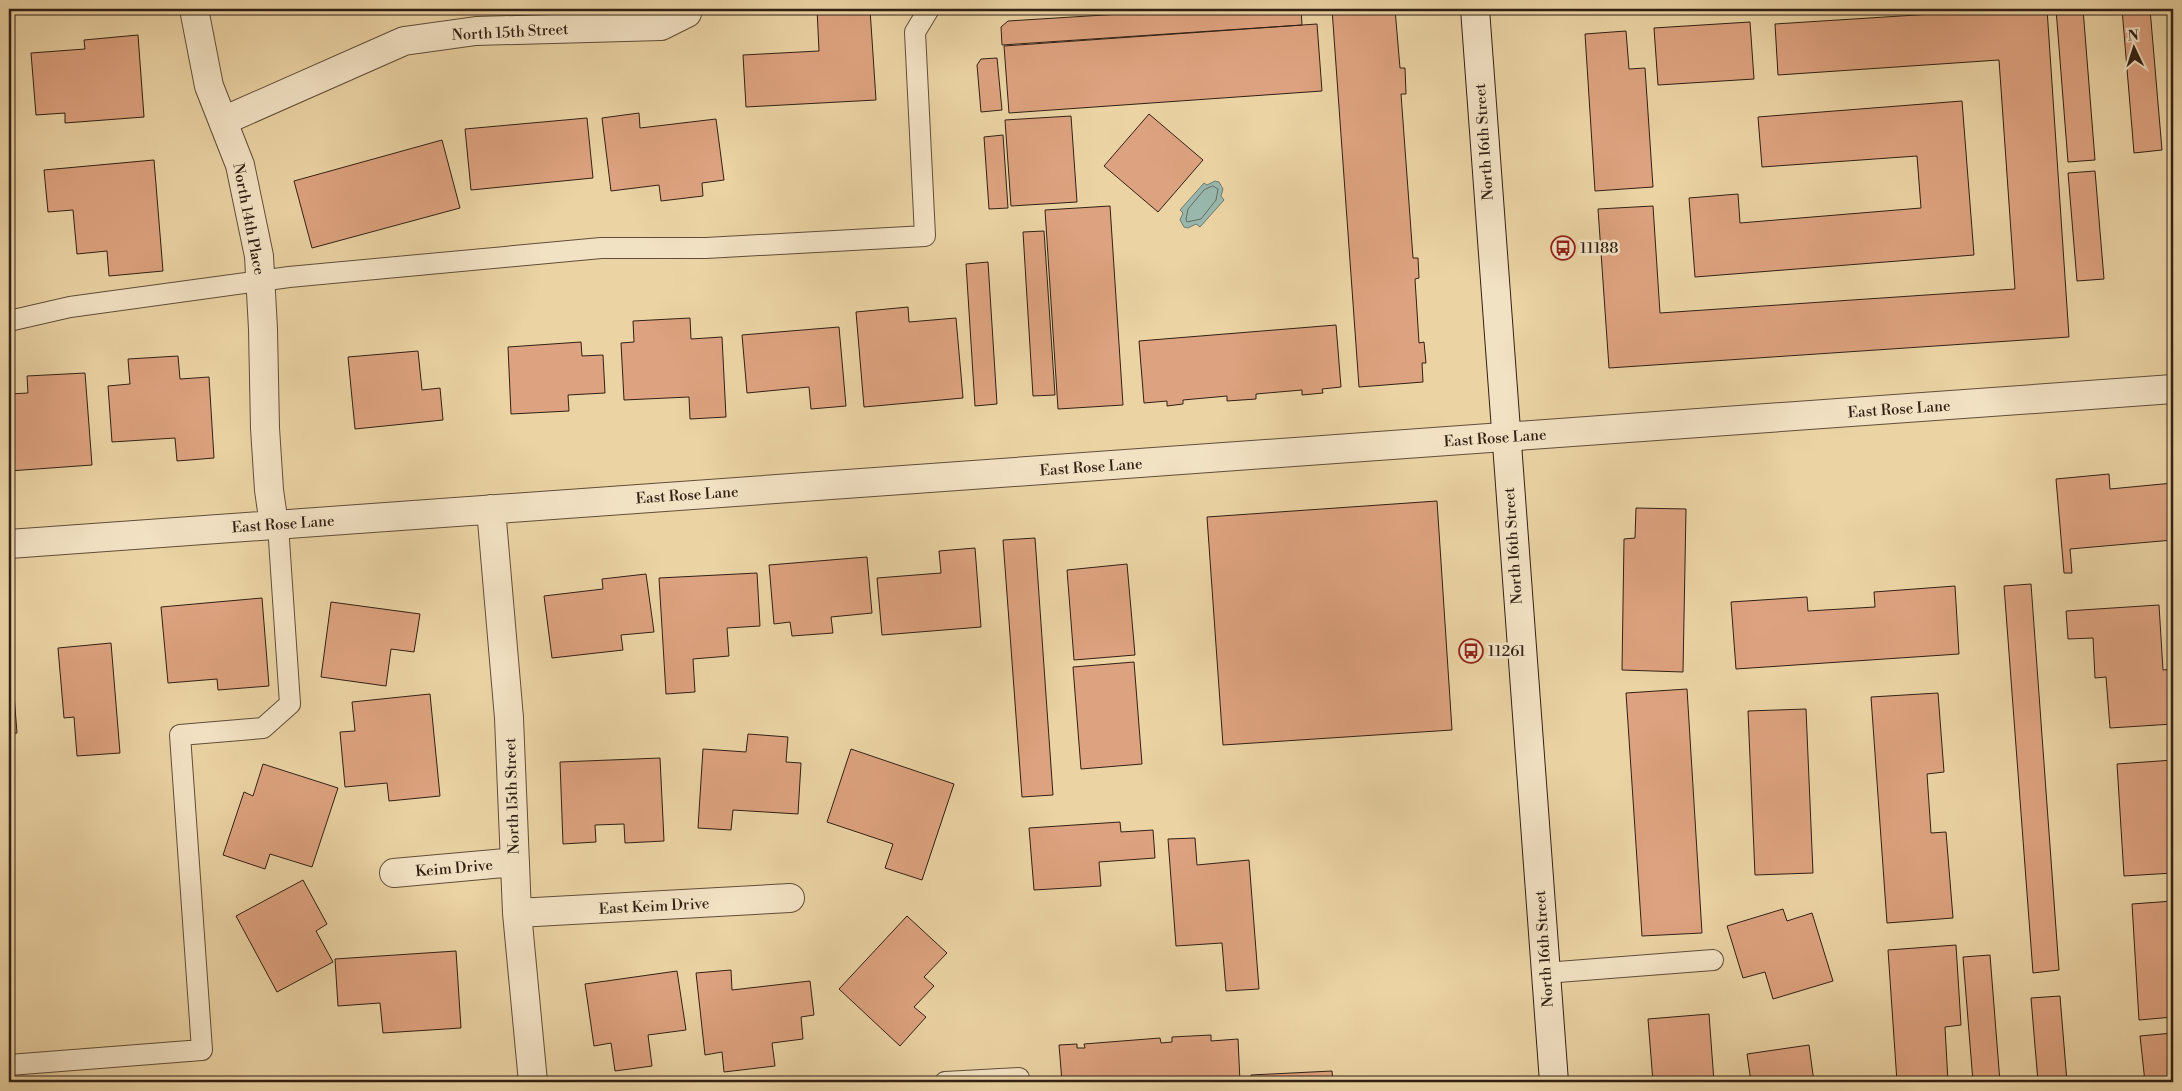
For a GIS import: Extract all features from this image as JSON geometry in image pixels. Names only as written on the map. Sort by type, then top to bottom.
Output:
[{"type":"street","name":"North 14th Place","points":[[194,9],[209,86],[240,165],[259,256],[265,428],[269,490],[276,525]]},
{"type":"street","name":"North 15th Street","points":[[223,121],[404,41],[476,31],[661,26],[687,13],[688,9]]},
{"type":"street","name":"North 16th Street","points":[[1475,9],[1554,1082]]},
{"type":"street","name":"East Rose Lane","points":[[9,544],[2173,390]]},
{"type":"street","name":"North 15th Street","points":[[491,509],[510,718],[518,913],[533,1082]]},
{"type":"street","name":"Keim Drive","points":[[394,873],[515,862]]},
{"type":"street","name":"East Keim Drive","points":[[518,913],[790,898]]},
{"type":"lane","points":[[9,321],[70,307],[289,276],[601,248],[706,248],[925,236],[915,32],[929,9]]},
{"type":"lane","points":[[9,1065],[202,1050],[180,735],[262,728],[290,704],[276,525]]},
{"type":"lane","points":[[1545,972],[1713,960]]},
{"type":"lane","points":[[945,1082],[1019,1078]]},
{"type":"water","points":[[1215,181],[1219,182],[1223,189],[1221,196],[1224,200],[1200,227],[1196,224],[1188,228],[1184,227],[1180,220],[1183,213],[1180,210],[1204,183],[1207,185]]},
{"type":"building","points":[[817,9],[870,9],[876,100],[746,107],[743,55],[819,51]]},
{"type":"building","points":[[1200,9],[1301,9],[1302,25],[1002,45],[1001,27],[1008,21]]},
{"type":"building","points":[[1332,9],[1395,9],[1400,68],[1405,68],[1406,94],[1401,94],[1413,258],[1418,258],[1419,278],[1415,279],[1419,343],[1424,342],[1426,363],[1422,363],[1423,382],[1359,387]]},
{"type":"building","points":[[1831,9],[1887,9],[1831,13]]},
{"type":"building","points":[[2011,9],[2047,9],[2069,337],[1609,368],[1598,209],[1653,206],[1660,313],[2015,289],[1999,60],[1778,75],[1775,24]]},
{"type":"building","points":[[2056,9],[2083,9],[2095,160],[2068,162]]},
{"type":"building","points":[[2122,9],[2150,9],[2162,150],[2134,153]]},
{"type":"building","points":[[1750,22],[1754,79],[1658,85],[1654,28]]},
{"type":"building","points":[[1317,24],[1322,91],[1009,113],[1004,46]]},
{"type":"building","points":[[1626,31],[1629,69],[1645,68],[1653,187],[1595,191],[1585,34]]},
{"type":"building","points":[[138,35],[144,117],[65,123],[65,113],[36,115],[31,53],[85,49],[84,40]]},
{"type":"building","points":[[997,58],[1002,110],[981,112],[977,65],[981,59]]},
{"type":"building","points":[[1962,101],[1974,255],[1695,277],[1689,198],[1738,194],[1740,223],[1921,208],[1917,156],[1762,167],[1758,117]]},
{"type":"building","points":[[639,113],[640,128],[716,119],[724,180],[702,183],[703,196],[661,201],[659,185],[611,191],[602,118]]},
{"type":"building","points":[[1149,114],[1203,160],[1158,212],[1104,166]]},
{"type":"building","points":[[1071,116],[1077,202],[1011,206],[1005,120]]},
{"type":"building","points":[[587,118],[593,178],[471,190],[465,129]]},
{"type":"building","points":[[1003,135],[1008,208],[989,209],[984,137]]},
{"type":"building","points":[[442,140],[460,208],[312,248],[294,181]]},
{"type":"building","points":[[154,160],[163,271],[109,276],[107,251],[77,254],[73,210],[48,212],[44,170]]},
{"type":"building","points":[[2095,171],[2104,279],[2077,281],[2068,173]]},
{"type":"building","points":[[1110,206],[1123,405],[1058,409],[1045,210]]},
{"type":"building","points":[[1044,231],[1055,395],[1033,396],[1023,232]]},
{"type":"building","points":[[1559,243],[1566,243],[1567,259],[1560,259]]},
{"type":"building","points":[[988,262],[997,404],[975,406],[966,264]]},
{"type":"building","points":[[908,307],[909,322],[956,318],[963,398],[864,407],[856,312]]},
{"type":"building","points":[[690,318],[691,339],[722,337],[726,417],[690,419],[689,397],[624,400],[621,343],[634,342],[633,321]]},
{"type":"building","points":[[1336,325],[1341,387],[1322,389],[1323,393],[1302,395],[1302,390],[1256,394],[1256,399],[1227,401],[1227,396],[1183,400],[1183,404],[1167,406],[1167,401],[1144,403],[1139,341]]},
{"type":"building","points":[[839,327],[846,406],[811,409],[809,387],[747,393],[742,335]]},
{"type":"building","points":[[581,342],[582,356],[603,355],[605,393],[568,395],[569,411],[511,414],[508,347]]},
{"type":"building","points":[[418,351],[422,390],[440,388],[443,420],[355,429],[348,357]]},
{"type":"building","points":[[178,356],[180,379],[209,377],[214,458],[177,461],[175,438],[112,442],[108,386],[130,384],[128,359]]},
{"type":"building","points":[[85,373],[92,465],[9,471],[9,394],[28,393],[27,376]]},
{"type":"building","points":[[2109,474],[2110,489],[2173,483],[2173,540],[2070,549],[2072,573],[2064,573],[2056,479]]},
{"type":"building","points":[[1437,501],[1452,730],[1223,745],[1207,517]]},
{"type":"building","points":[[1636,508],[1686,509],[1683,672],[1622,670],[1624,539],[1635,538]]},
{"type":"building","points":[[1035,538],[1053,795],[1022,797],[1003,540]]},
{"type":"building","points":[[975,548],[981,627],[882,635],[877,578],[941,573],[939,551]]},
{"type":"building","points":[[867,557],[872,613],[831,617],[833,633],[792,636],[790,622],[774,624],[769,565]]},
{"type":"building","points":[[1127,564],[1135,655],[1074,660],[1067,570]]},
{"type":"building","points":[[757,573],[760,626],[727,628],[729,656],[693,659],[695,692],[666,694],[659,578]]},
{"type":"building","points":[[646,574],[654,632],[621,635],[623,650],[552,658],[544,596],[603,589],[602,579]]},
{"type":"building","points":[[2031,584],[2059,970],[2033,973],[2004,586]]},
{"type":"building","points":[[1955,586],[1959,654],[1736,669],[1731,602],[1807,597],[1808,611],[1875,607],[1874,592]]},
{"type":"building","points":[[262,598],[269,686],[218,690],[217,679],[168,683],[161,607]]},
{"type":"building","points":[[331,602],[420,614],[414,652],[391,649],[386,686],[321,677]]},
{"type":"building","points":[[2159,605],[2163,670],[2173,669],[2173,724],[2110,728],[2106,677],[2095,678],[2093,638],[2068,639],[2066,611]]},
{"type":"building","points":[[9,631],[17,733],[9,734]]},
{"type":"building","points":[[111,643],[120,753],[77,756],[74,717],[64,718],[58,648]]},
{"type":"building","points":[[1134,662],[1142,764],[1081,769],[1073,667]]},
{"type":"building","points":[[1687,689],[1702,933],[1642,936],[1626,693]]},
{"type":"building","points":[[1938,693],[1944,772],[1927,774],[1931,833],[1946,832],[1953,918],[1887,923],[1871,697]]},
{"type":"building","points":[[430,694],[440,796],[389,801],[387,783],[345,787],[340,732],[355,731],[352,702]]},
{"type":"building","points":[[1806,709],[1813,873],[1755,875],[1748,711]]},
{"type":"building","points":[[748,734],[788,737],[786,762],[801,763],[798,814],[733,810],[731,830],[698,828],[703,749],[746,752]]},
{"type":"building","points":[[851,749],[954,784],[922,880],[885,868],[893,844],[827,822]]},
{"type":"building","points":[[660,758],[664,841],[625,843],[624,824],[595,825],[596,842],[563,844],[560,762]]},
{"type":"building","points":[[2173,760],[2173,873],[2124,876],[2117,764]]},
{"type":"building","points":[[263,764],[338,788],[312,867],[270,854],[265,869],[223,855],[244,792],[253,796]]},
{"type":"building","points":[[1120,822],[1121,832],[1153,830],[1155,858],[1099,862],[1101,886],[1034,890],[1029,828]]},
{"type":"building","points":[[1195,838],[1197,865],[1249,860],[1259,989],[1226,991],[1222,943],[1176,946],[1168,839]]},
{"type":"building","points":[[303,880],[327,924],[316,931],[333,962],[277,992],[236,916]]},
{"type":"building","points":[[2173,901],[2173,1017],[2139,1020],[2132,904]]},
{"type":"building","points":[[1783,909],[1787,921],[1812,913],[1833,981],[1773,999],[1765,972],[1743,978],[1727,926]]},
{"type":"building","points":[[907,916],[947,953],[924,977],[934,986],[914,1007],[926,1017],[900,1046],[839,989]]},
{"type":"building","points":[[1956,945],[1961,1025],[1945,1027],[1948,1082],[1897,1082],[1888,950]]},
{"type":"building","points":[[456,951],[461,1028],[383,1033],[380,1003],[338,1006],[335,959]]},
{"type":"building","points":[[1990,955],[2000,1082],[1973,1082],[1963,957]]},
{"type":"building","points":[[731,970],[732,990],[810,981],[814,1015],[801,1017],[803,1039],[772,1043],[775,1066],[724,1072],[722,1052],[705,1055],[696,973]]},
{"type":"building","points":[[677,971],[686,1030],[648,1035],[652,1066],[615,1071],[611,1043],[594,1046],[585,984]]},
{"type":"building","points":[[2060,996],[2067,1082],[2038,1082],[2031,998]]},
{"type":"building","points":[[1709,1014],[1714,1082],[1653,1082],[1648,1019]]},
{"type":"building","points":[[2173,1033],[2173,1082],[2145,1082],[2140,1036]]},
{"type":"building","points":[[1211,1035],[1211,1041],[1238,1039],[1240,1082],[1062,1082],[1059,1045],[1077,1044],[1077,1048],[1085,1048],[1084,1044],[1160,1038],[1161,1043],[1172,1042],[1172,1037]]},
{"type":"building","points":[[1809,1045],[1814,1082],[1751,1082],[1747,1054]]},
{"type":"building","points":[[1332,1071],[1333,1082],[1251,1082],[1251,1075]]},
{"type":"place","name":"11188","points":[[1563,248]]},
{"type":"place","name":"11261","points":[[1471,651]]}]
